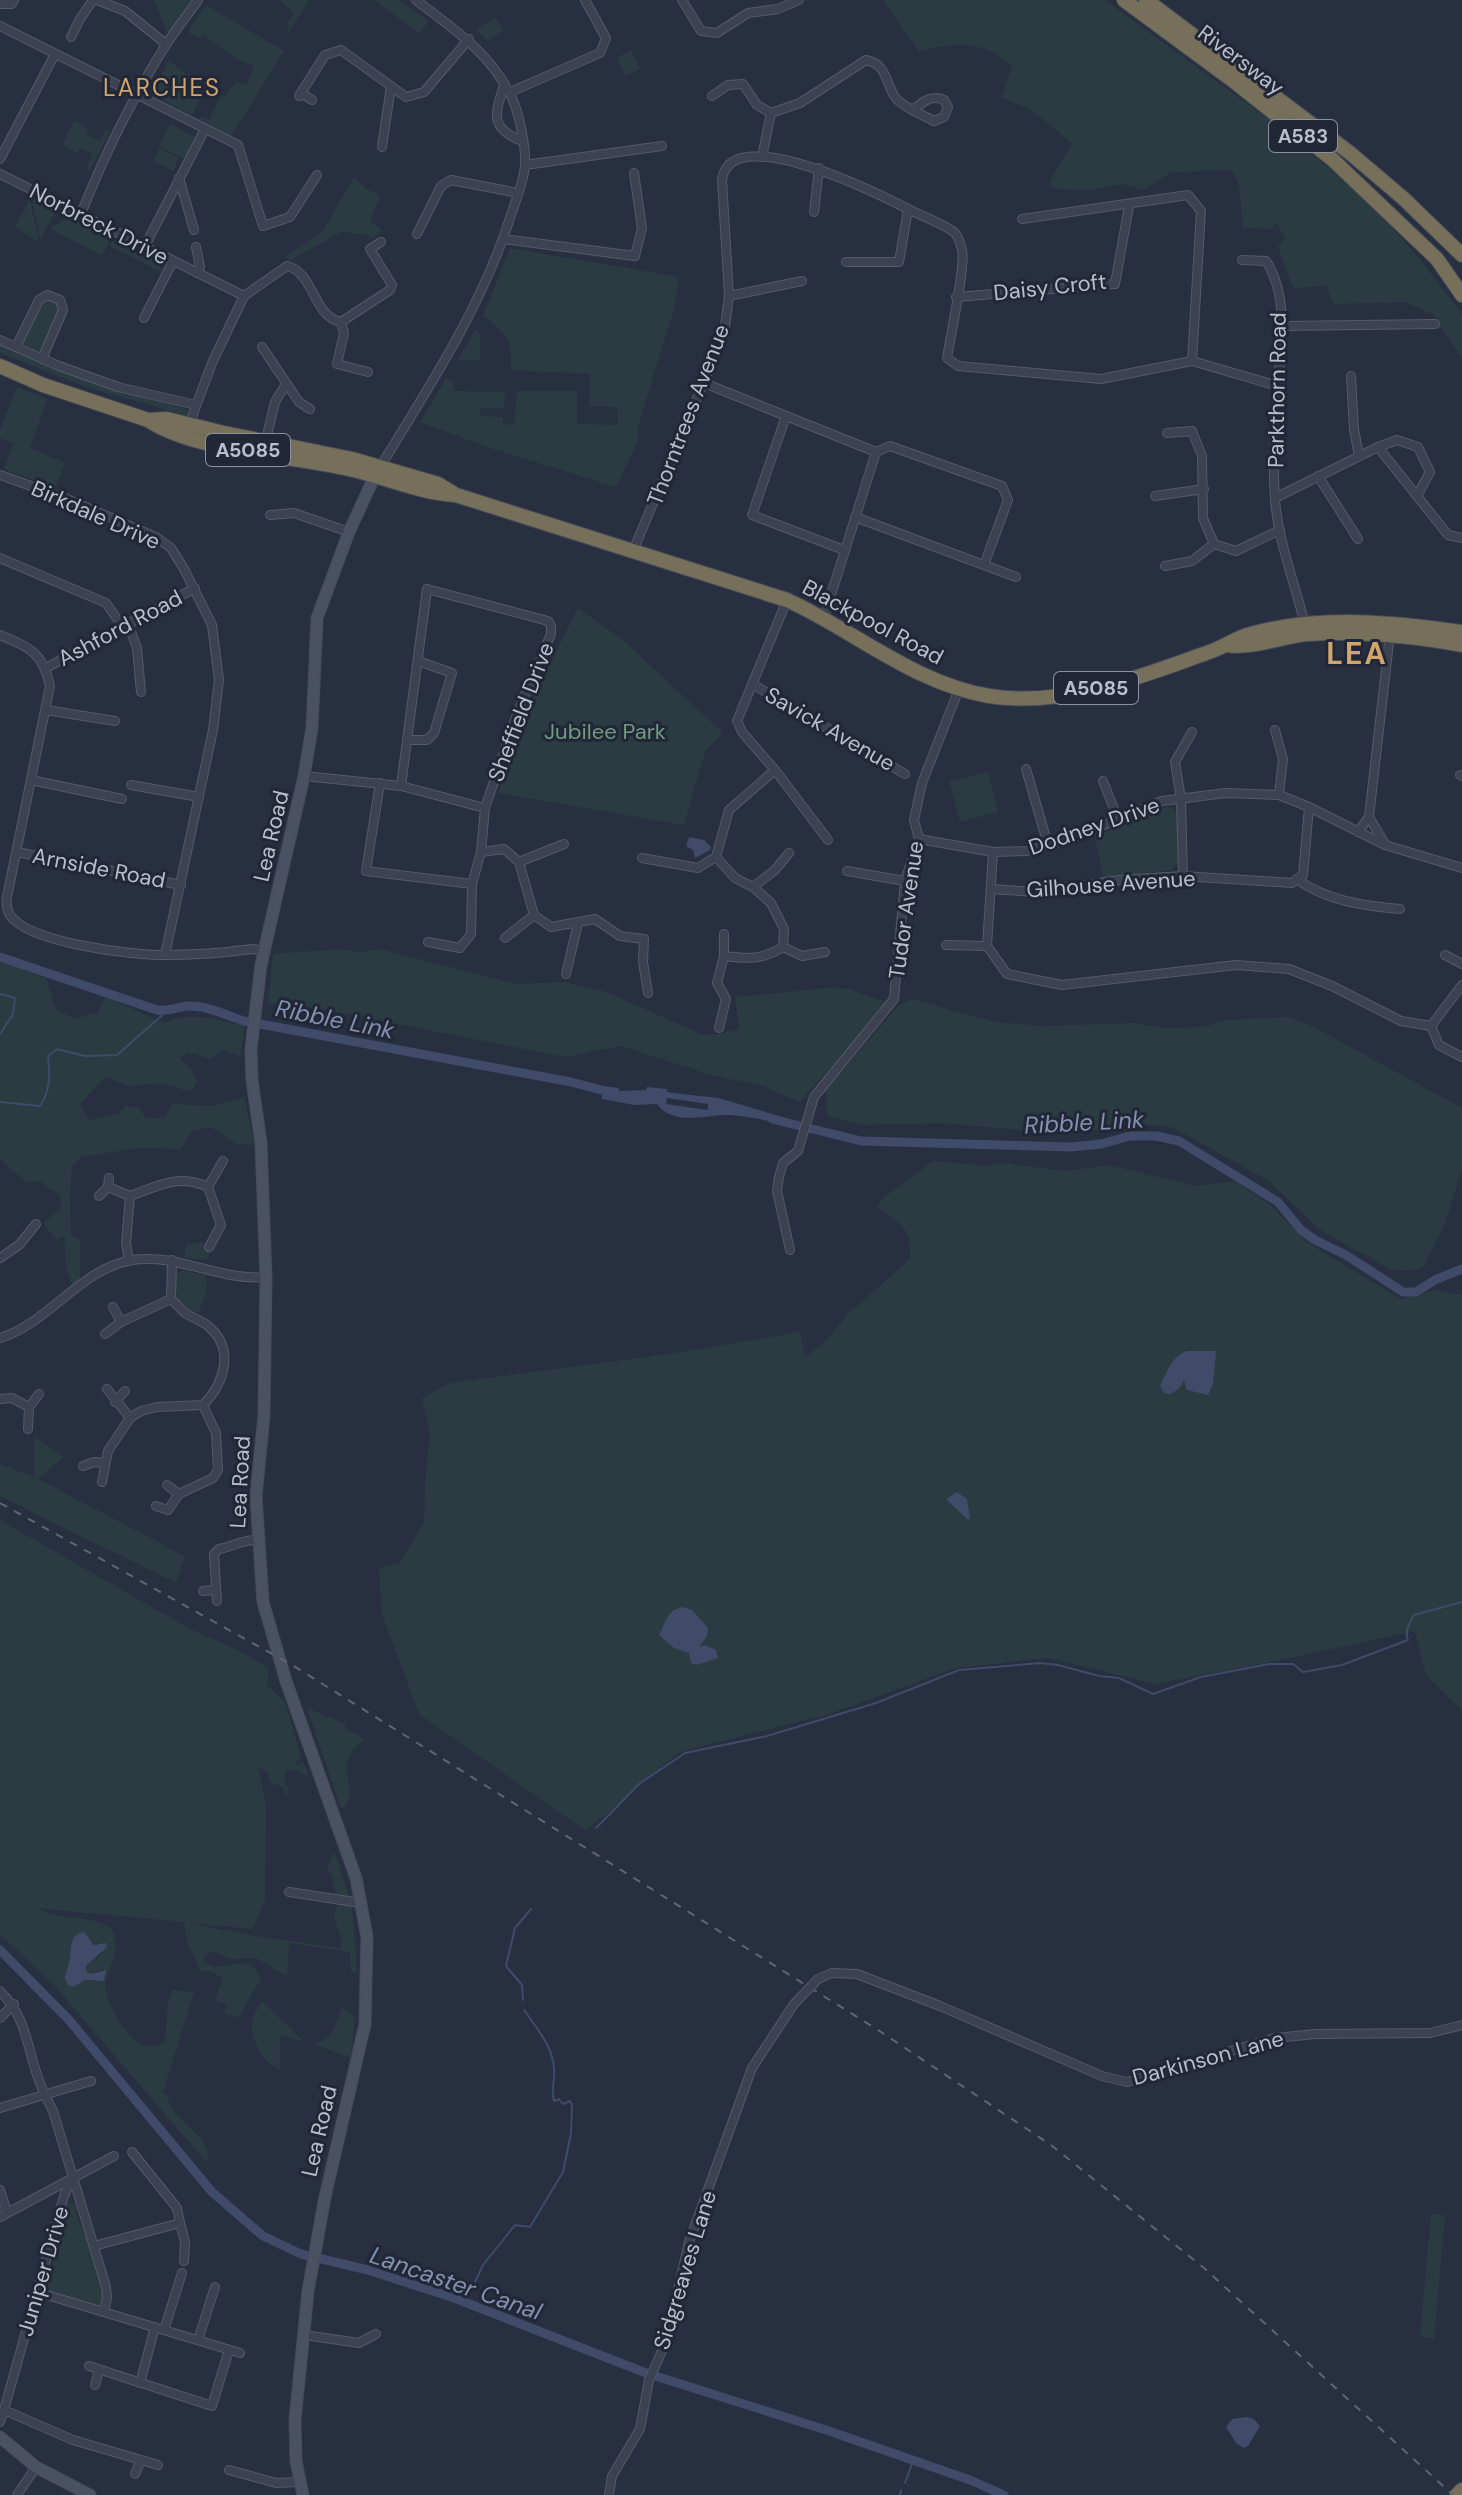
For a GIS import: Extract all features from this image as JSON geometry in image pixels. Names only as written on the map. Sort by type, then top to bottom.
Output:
[{"type":"highway","name":"Riversway","points":[[1124,0],[1332,159],[1437,259],[1462,295]]},
{"type":"highway","name":"Riversway","points":[[1146,0],[1350,153],[1403,198],[1462,255]]},
{"type":"highway","name":"Blackpool Road","points":[[0,366],[43,385],[148,420],[163,430],[187,431],[377,471],[434,494],[456,495],[787,600],[824,617],[926,678],[959,689],[1023,699],[1072,695],[1228,645],[1240,647],[1306,629],[1462,632]]},
{"type":"highway","name":"Blackpool Road","points":[[1390,630],[1462,645]]},
{"type":"highway","points":[[1457,2495],[1462,2490]]},
{"type":"street","points":[[0,4],[12,4],[14,0]]},
{"type":"street","points":[[71,37],[95,0],[125,11],[166,44]]},
{"type":"street","points":[[81,214],[136,95],[166,44],[198,0]]},
{"type":"street","points":[[377,471],[476,304],[503,239],[525,165],[519,118],[507,88],[469,39],[428,4],[416,0]]},
{"type":"street","points":[[522,141],[509,136],[499,127],[495,113],[507,88],[600,53],[606,38],[585,0]]},
{"type":"street","points":[[682,0],[708,44]]},
{"type":"street","points":[[772,0],[778,9]]},
{"type":"street","points":[[701,31],[717,33],[748,13],[778,9],[799,0]]},
{"type":"street","points":[[0,26],[238,145],[263,226],[290,217],[317,175]]},
{"type":"street","points":[[312,100],[300,95],[325,55],[341,50],[406,97],[424,92],[469,39]]},
{"type":"street","points":[[0,159],[55,54]]},
{"type":"street","points":[[712,96],[728,85],[743,84],[757,105],[771,113],[800,103],[866,60],[880,67],[894,97],[912,110]]},
{"type":"street","points":[[382,147],[391,86]]},
{"type":"street","points":[[771,113],[762,157],[819,168],[955,233],[963,252],[947,358],[958,366],[1101,379],[1192,361],[1278,386]]},
{"type":"street","points":[[145,246],[205,129]]},
{"type":"street","points":[[525,165],[662,146]]},
{"type":"street","name":"Thorntrees Avenue","points":[[633,551],[724,334],[729,296],[723,171],[734,160],[762,157]]},
{"type":"street","points":[[814,212],[819,168]]},
{"type":"street","points":[[503,239],[635,256],[642,228],[634,173]]},
{"type":"street","name":"Norbreck Drive","points":[[0,174],[244,296]]},
{"type":"street","points":[[179,178],[194,230]]},
{"type":"street","points":[[417,234],[445,182],[451,180],[518,193]]},
{"type":"street","points":[[1022,219],[1129,206],[1188,195],[1201,211],[1192,361]]},
{"type":"street","name":"Daisy Croft","points":[[956,297],[1115,284],[1129,206]]},
{"type":"street","points":[[846,262],[899,262],[908,209]]},
{"type":"street","points":[[341,322],[390,290],[392,285],[370,249],[381,242]]},
{"type":"street","name":"Norbreck Drive","points":[[196,247],[200,267],[197,273]]},
{"type":"street","name":"Parkthorn Road","points":[[1242,260],[1266,261],[1273,272],[1283,326],[1275,498],[1280,530],[1306,629]]},
{"type":"street","points":[[144,318],[173,261]]},
{"type":"street","points":[[187,431],[244,296],[287,266],[302,274],[327,317],[341,322]]},
{"type":"street","points":[[729,296],[802,281]]},
{"type":"street","points":[[16,347],[39,300],[47,295],[60,300],[63,310],[42,359]]},
{"type":"street","points":[[341,322],[344,333],[337,364],[368,372]]},
{"type":"street","points":[[1283,326],[1435,324]]},
{"type":"street","points":[[0,340],[118,387],[196,405]]},
{"type":"street","points":[[262,347],[299,402],[310,409]]},
{"type":"street","points":[[1351,376],[1359,456]]},
{"type":"street","points":[[704,383],[876,452],[890,446],[1002,486],[1008,500],[984,565]]},
{"type":"street","points":[[264,447],[275,402],[286,384]]},
{"type":"street","points":[[786,416],[752,515],[844,550]]},
{"type":"street","points":[[1167,433],[1192,431],[1202,456],[1203,518],[1214,544],[1236,551],[1280,530]]},
{"type":"street","points":[[1275,498],[1397,440],[1418,447],[1430,472],[1417,496]]},
{"type":"street","points":[[1378,447],[1448,535],[1462,538]]},
{"type":"street","points":[[824,617],[876,452]]},
{"type":"street","name":"Lea Road","points":[[303,2495],[296,2461],[295,2420],[312,2264],[365,2024],[367,1937],[356,1878],[286,1681],[263,1602],[256,1496],[264,1416],[266,1277],[261,1143],[252,1080],[253,1034],[261,965],[304,776],[315,701],[317,618],[349,532],[377,471]]},
{"type":"street","name":"Birkdale Drive","points":[[0,475],[60,496],[156,537],[171,548],[212,625],[219,680],[213,730],[165,955]]},
{"type":"street","points":[[1318,476],[1358,539]]},
{"type":"street","points":[[1155,496],[1204,489]]},
{"type":"street","points":[[270,515],[294,513],[349,532]]},
{"type":"street","points":[[855,517],[1016,577]]},
{"type":"street","points":[[1165,566],[1192,561],[1214,544]]},
{"type":"street","points":[[0,558],[106,603],[125,625],[137,648],[141,692]]},
{"type":"street","name":"Ashford Road","points":[[46,668],[195,588]]},
{"type":"street","name":"Sheffield Drive","points":[[401,786],[427,589],[465,601],[543,618],[551,626],[551,634],[517,714],[485,808],[481,852],[472,884],[471,934],[460,948],[428,942]]},
{"type":"street","points":[[787,600],[737,721],[742,732],[828,840]]},
{"type":"street","points":[[1358,832],[1369,817],[1390,630]]},
{"type":"street","points":[[0,635],[33,649],[46,668],[50,686],[6,905],[9,914],[16,922],[51,937],[124,953],[165,955],[252,949],[266,951]]},
{"type":"street","points":[[407,740],[427,740],[434,733],[452,673],[418,661]]},
{"type":"street","name":"Savick Avenue","points":[[754,685],[905,774]]},
{"type":"street","name":"Tudor Avenue","points":[[790,1250],[777,1191],[783,1163],[798,1151],[814,1097],[894,999],[905,881],[919,839],[914,820],[922,783],[959,689]]},
{"type":"street","points":[[46,710],[115,721]]},
{"type":"street","points":[[1275,730],[1283,759],[1279,795]]},
{"type":"street","points":[[1183,876],[1181,799],[1175,762],[1192,732]]},
{"type":"street","points":[[1026,769],[1048,845]]},
{"type":"street","points":[[642,858],[698,868],[716,857],[729,810],[775,770]]},
{"type":"street","points":[[304,776],[401,786],[485,808]]},
{"type":"street","points":[[31,780],[122,799]]},
{"type":"street","points":[[1103,781],[1118,819]]},
{"type":"street","points":[[380,783],[366,871],[472,884]]},
{"type":"street","points":[[131,785],[199,797]]},
{"type":"street","name":"Dodney Drive","points":[[919,839],[993,852],[1027,851],[1162,801],[1226,793],[1279,795],[1385,845],[1461,863]]},
{"type":"street","points":[[1309,807],[1303,875],[1297,879],[1313,891],[1367,906],[1400,909]]},
{"type":"street","points":[[1369,817],[1385,845]]},
{"type":"street","points":[[519,862],[564,844]]},
{"type":"street","points":[[481,852],[504,849],[519,862],[534,915],[551,927],[595,919],[620,936],[644,939],[643,962],[648,993]]},
{"type":"street","name":"Arnside Road","points":[[17,852],[181,885]]},
{"type":"street","points":[[993,852],[987,946],[1007,974],[1062,985],[1236,965],[1289,969],[1332,986],[1401,1021],[1431,1026]]},
{"type":"street","points":[[753,887],[775,870],[789,853]]},
{"type":"street","points":[[716,857],[735,878],[753,887],[771,903],[784,929],[783,947]]},
{"type":"street","points":[[847,871],[905,881]]},
{"type":"street","name":"Gilhouse Avenue","points":[[991,889],[1035,892],[1119,880],[1183,876],[1292,883],[1297,879]]},
{"type":"street","points":[[505,938],[534,915]]},
{"type":"street","points":[[566,974],[578,923]]},
{"type":"street","points":[[719,1028],[726,999],[717,983],[724,956],[724,934]]},
{"type":"street","points":[[946,945],[987,946]]},
{"type":"street","points":[[783,947],[802,956],[825,952]]},
{"type":"street","points":[[724,956],[754,960],[783,947]]},
{"type":"street","points":[[1445,955],[1462,964]]},
{"type":"street","points":[[1431,1026],[1462,985]]},
{"type":"street","points":[[1431,1026],[1439,1045],[1462,1057]]},
{"type":"street","points":[[208,1187],[223,1161]]},
{"type":"street","points":[[130,1196],[180,1179],[196,1181],[208,1187],[221,1225],[209,1247]]},
{"type":"street","points":[[99,1196],[109,1183],[130,1196]]},
{"type":"street","points":[[129,1261],[126,1243],[130,1196]]},
{"type":"street","points":[[0,1258],[19,1245],[36,1224]]},
{"type":"street","points":[[0,1338],[24,1327],[93,1277],[129,1261],[151,1258],[172,1260],[231,1277],[266,1277]]},
{"type":"street","points":[[102,1482],[108,1451],[130,1418],[157,1407],[203,1405],[221,1383],[224,1354],[219,1337],[171,1299],[172,1260]]},
{"type":"street","points":[[105,1334],[121,1322],[171,1299]]},
{"type":"street","points":[[113,1307],[121,1322]]},
{"type":"street","points":[[107,1389],[130,1418]]},
{"type":"street","points":[[115,1402],[125,1391]]},
{"type":"street","points":[[28,1429],[29,1407],[39,1394]]},
{"type":"street","points":[[0,1399],[12,1398],[29,1407]]},
{"type":"street","points":[[156,1506],[168,1510],[179,1494],[213,1478],[218,1470],[216,1433],[203,1405]]},
{"type":"street","points":[[83,1466],[94,1462],[105,1463]]},
{"type":"street","points":[[167,1485],[179,1494]]},
{"type":"street","points":[[217,1601],[214,1554],[239,1541],[258,1540]]},
{"type":"street","points":[[203,1591],[216,1590]]},
{"type":"street","points":[[289,1892],[361,1903]]},
{"type":"street","name":"Darkinson Lane","points":[[794,2004],[818,1979],[832,1973],[857,1974],[1102,2076],[1127,2082],[1274,2038],[1316,2034],[1435,2033],[1462,2025]]},
{"type":"street","points":[[0,1991],[14,2004],[21,2018],[46,2094],[106,2287],[104,2311]]},
{"type":"street","points":[[0,2018],[14,2004]]},
{"type":"street","name":"Sidgreaves Lane","points":[[609,2495],[612,2476],[640,2429],[646,2389],[670,2330],[689,2242],[752,2068],[794,2004]]},
{"type":"street","points":[[0,2108],[91,2081]]},
{"type":"street","points":[[132,2152],[177,2208],[185,2242],[184,2261]]},
{"type":"street","points":[[141,2163],[149,2155]]},
{"type":"street","points":[[0,2190],[4,2214],[114,2156]]},
{"type":"street","name":"Juniper Drive","points":[[0,2422],[64,2196],[72,2178]]},
{"type":"street","points":[[94,2246],[180,2223]]},
{"type":"street","points":[[140,2383],[182,2273]]},
{"type":"street","points":[[198,2340],[215,2287]]},
{"type":"street","points":[[37,2292],[240,2353]]},
{"type":"street","points":[[304,2335],[359,2343],[376,2334]]},
{"type":"street","points":[[89,2366],[212,2406],[229,2350]]},
{"type":"street","points":[[95,2385],[99,2370]]},
{"type":"street","points":[[4,2410],[73,2440],[158,2465]]},
{"type":"street","points":[[0,2437],[36,2467],[90,2495]]},
{"type":"street","points":[[135,2474],[141,2460]]},
{"type":"street","points":[[19,2491],[36,2467]]},
{"type":"street","points":[[229,2470],[276,2483],[299,2482]]},
{"type":"green space","points":[[154,0],[192,0],[169,33]]},
{"type":"green space","points":[[281,0],[309,0],[285,37],[289,25],[286,20],[289,21],[294,14]]},
{"type":"green space","points":[[375,0],[399,0],[429,21],[419,34]]},
{"type":"green space","points":[[883,0],[1105,0],[1286,132],[1388,223],[1462,314],[1462,359],[1433,314],[1404,302],[1333,304],[1326,286],[1293,288],[1278,247],[1285,238],[1276,222],[1272,229],[1243,228],[1239,184],[1231,170],[1172,172],[1143,190],[1122,184],[1089,190],[1056,189],[1049,183],[1072,143],[1031,110],[1002,97],[1012,66],[990,51],[968,45],[919,52]]},
{"type":"green space","points":[[206,5],[284,51],[231,136],[199,119],[209,120],[221,95],[225,96],[235,82],[247,84],[254,66],[237,59],[203,35],[202,38],[190,34],[189,29]]},
{"type":"green space","points":[[495,17],[504,30],[488,41],[476,30]]},
{"type":"green space","points":[[631,51],[640,69],[625,76],[617,57]]},
{"type":"green space","points":[[169,61],[205,88],[192,115],[153,95],[152,91]]},
{"type":"green space","points":[[74,121],[88,129],[86,134],[100,141],[106,129],[110,131],[90,170],[86,168],[93,154],[80,148],[77,153],[62,145]]},
{"type":"green space","points":[[170,124],[195,137],[184,159],[159,146]]},
{"type":"green space","points":[[159,148],[179,158],[173,171],[153,161]]},
{"type":"green space","points":[[354,177],[380,196],[370,221],[383,231],[369,240],[369,236],[343,231],[289,261],[286,256],[323,231]]},
{"type":"green space","points":[[30,199],[39,242],[15,227]]},
{"type":"green space","points":[[32,199],[56,211],[40,240]]},
{"type":"green space","points":[[68,217],[111,238],[102,256],[50,229]]},
{"type":"green space","points":[[113,240],[160,264],[161,272],[110,246]]},
{"type":"green space","points":[[510,248],[679,277],[674,309],[638,426],[638,441],[616,487],[487,447],[420,422],[446,378],[453,382],[455,391],[505,392],[504,408],[479,408],[481,416],[503,417],[503,425],[514,424],[517,391],[577,391],[577,424],[618,425],[617,407],[590,406],[590,374],[511,370],[507,338],[483,316]]},
{"type":"green space","points":[[43,300],[59,303],[60,307],[41,352],[23,344]]},
{"type":"green space","points":[[475,330],[480,335],[480,360],[458,360]]},
{"type":"green space","points":[[0,344],[113,388],[186,409],[188,413],[185,415],[86,387],[0,353]]},
{"type":"green space","points":[[17,387],[47,399],[30,448],[65,463],[55,488],[4,469],[13,444],[0,438],[0,430]]},
{"type":"green space","name":"Jubilee Park","points":[[578,608],[624,641],[723,733],[705,752],[684,825],[498,793],[524,716]]},
{"type":"green space","points":[[988,772],[998,812],[960,822],[949,781]]},
{"type":"green space","points":[[1166,807],[1173,809],[1177,815],[1179,860],[1172,870],[1103,877],[1095,836]]},
{"type":"green space","points":[[340,949],[360,953],[380,949],[517,984],[564,982],[604,991],[701,1034],[715,1035],[739,1029],[735,997],[828,988],[848,989],[886,1002],[878,1017],[799,1102],[764,1086],[711,1075],[621,1046],[565,1057],[321,1009],[268,1003],[273,954]]},
{"type":"green space","points":[[0,961],[46,978],[56,1009],[75,1019],[97,1013],[106,997],[164,1023],[194,1017],[245,1026],[240,1057],[223,1049],[210,1059],[188,1052],[180,1059],[190,1068],[197,1081],[191,1092],[162,1083],[130,1086],[105,1077],[80,1104],[89,1120],[119,1113],[126,1106],[139,1108],[146,1118],[166,1117],[172,1104],[211,1106],[244,1097],[255,1145],[237,1144],[211,1127],[193,1130],[181,1149],[138,1148],[81,1157],[72,1167],[70,1196],[71,1236],[80,1240],[80,1280],[73,1286],[66,1268],[64,1236],[57,1240],[43,1223],[61,1208],[60,1195],[40,1181],[26,1182],[0,1159]]},
{"type":"green space","points":[[912,999],[995,1022],[1045,1026],[1135,1023],[1163,1028],[1204,1027],[1227,1020],[1288,1017],[1314,1027],[1462,1108],[1462,1168],[1445,1224],[1424,1266],[1412,1271],[1390,1269],[1319,1229],[1269,1181],[1172,1127],[1140,1124],[1070,1134],[941,1123],[865,1125],[827,1116],[826,1090],[899,1005]]},
{"type":"green space","points":[[933,1161],[989,1166],[1002,1163],[1066,1171],[1109,1165],[1194,1186],[1235,1181],[1273,1207],[1305,1241],[1401,1299],[1436,1290],[1462,1295],[1462,1711],[1426,1675],[1415,1631],[1155,1684],[1048,1658],[956,1668],[827,1715],[679,1752],[586,1831],[419,1714],[382,1614],[379,1568],[400,1562],[424,1523],[430,1434],[422,1398],[450,1383],[669,1354],[800,1332],[805,1357],[823,1344],[848,1314],[910,1259],[907,1233],[877,1207],[883,1198]]},
{"type":"green space","points":[[201,1242],[210,1251],[208,1260],[184,1258],[186,1245]]},
{"type":"green space","points":[[182,1270],[205,1275],[206,1290],[198,1313],[187,1308],[177,1295],[174,1277]]},
{"type":"green space","points":[[36,1437],[63,1457],[38,1479],[185,1556],[176,1583],[0,1496],[0,1464],[34,1477]]},
{"type":"green space","points":[[0,1520],[190,1629],[234,1648],[269,1668],[267,1686],[284,1700],[301,1756],[296,1763],[303,1762],[309,1777],[295,1770],[286,1771],[284,1779],[289,1791],[286,1796],[282,1786],[272,1784],[267,1772],[258,1767],[266,1805],[265,1900],[253,1929],[187,1923],[341,1948],[342,1941],[334,1917],[337,1905],[332,1876],[327,1867],[336,1854],[352,1906],[357,1969],[351,1972],[350,1952],[289,1943],[287,1976],[256,1958],[232,1959],[212,1951],[204,1956],[203,1961],[215,1967],[246,1963],[254,1968],[261,1979],[238,2018],[224,2013],[227,2004],[215,2000],[223,1978],[212,1972],[200,1971],[187,1941],[184,1922],[36,1908],[54,1915],[94,1921],[112,1929],[116,1946],[106,1991],[120,2023],[145,2045],[155,2046],[165,2041],[168,2003],[173,1990],[194,1992],[163,2093],[175,2112],[202,2140],[209,2156],[206,2162],[53,1984],[0,1934]],"holes":[[[91,1939],[94,1945],[100,1943],[103,1953],[86,1966],[86,1971],[89,1974],[103,1969],[103,1981],[85,1980],[68,1985],[66,1978],[72,1960]]]},
{"type":"green space","points":[[307,1708],[346,1724],[345,1728],[364,1739],[348,1760],[350,1794],[348,1802],[341,1809]]},
{"type":"green space","points":[[262,2001],[303,2041],[280,2036],[280,2069],[264,2058],[254,2039],[253,2020]]},
{"type":"green space","points":[[342,2008],[355,2016],[351,2058],[312,2044],[328,2036]]},
{"type":"green space","points":[[67,2203],[77,2203],[78,2220],[98,2267],[103,2298],[102,2305],[96,2307],[49,2290],[47,2285],[66,2220]]},
{"type":"green space","points":[[1431,2214],[1445,2215],[1434,2339],[1420,2336]]},
{"type":"water","points":[[689,837],[704,840],[711,847],[710,850],[695,858],[693,850],[686,846]]},
{"type":"water","points":[[602,1086],[619,1088],[619,1091],[646,1090],[647,1087],[667,1089],[667,1092],[719,1098],[782,1117],[785,1124],[729,1115],[681,1117],[664,1111],[657,1104],[634,1105],[602,1099]],"holes":[[[667,1098],[708,1104],[708,1110],[666,1104]]]},
{"type":"water","points":[[1187,1351],[1216,1351],[1213,1384],[1208,1395],[1187,1390],[1184,1380],[1179,1389],[1170,1394],[1164,1393],[1160,1386],[1173,1361]]},
{"type":"water","points":[[957,1492],[967,1499],[968,1520],[946,1499]]},
{"type":"water","points":[[683,1607],[692,1610],[708,1628],[707,1636],[699,1647],[705,1645],[716,1650],[718,1658],[696,1665],[691,1663],[689,1653],[674,1648],[659,1635],[667,1617]]},
{"type":"water","points":[[84,1932],[94,1945],[106,1943],[107,1947],[86,1966],[90,1974],[106,1970],[104,1981],[85,1980],[73,1987],[68,1985],[65,1978],[71,1946],[74,1938]]},
{"type":"water","points":[[1247,2417],[1260,2426],[1244,2448],[1236,2443],[1226,2427],[1232,2419]]},
{"type":"waterway","name":"Ribble Link","points":[[0,957],[157,1010],[202,1007],[244,1021],[571,1082],[613,1093]]},
{"type":"waterway","points":[[0,994],[15,998],[13,1014],[0,1034]]},
{"type":"waterway","points":[[0,1102],[40,1106],[48,1088],[48,1056],[57,1049],[85,1056],[117,1055],[167,1011]]},
{"type":"waterway","name":"Ribble Link","points":[[772,1119],[861,1141],[1071,1147],[1101,1144],[1130,1136],[1156,1136],[1179,1141],[1278,1202],[1301,1230],[1403,1292],[1416,1292],[1462,1269]]},
{"type":"waterway","points":[[596,1828],[639,1784],[685,1753],[767,1736],[876,1703],[959,1670],[1040,1663],[1058,1665],[1119,1678],[1153,1694],[1201,1677],[1269,1664],[1293,1664],[1303,1672],[1342,1665],[1408,1640],[1407,1630],[1414,1615],[1462,1602]]},
{"type":"waterway","points":[[523,2000],[522,1985],[506,1966],[515,1928],[531,1909]]},
{"type":"waterway","name":"Lancaster Canal","points":[[0,1950],[69,2020],[212,2192],[263,2236],[301,2254],[368,2270],[454,2298],[646,2373],[829,2431],[970,2480],[1004,2495]]},
{"type":"waterway","points":[[475,2282],[483,2265],[515,2225],[530,2227],[563,2172],[571,2133],[572,2105],[570,2101],[563,2104],[559,2099],[554,2101],[554,2068],[550,2052],[524,2010]]},
{"type":"waterway","points":[[905,2483],[913,2461]]},
{"type":"waterway","points":[[900,2495],[901,2490]]},
{"type":"railway","points":[[0,1503],[292,1665],[878,2030],[1051,2145],[1204,2268],[1453,2495]]},
{"type":"district","name":"LARCHES","points":[[162,87]]},
{"type":"district","name":"LEA","points":[[1357,653]]}]
